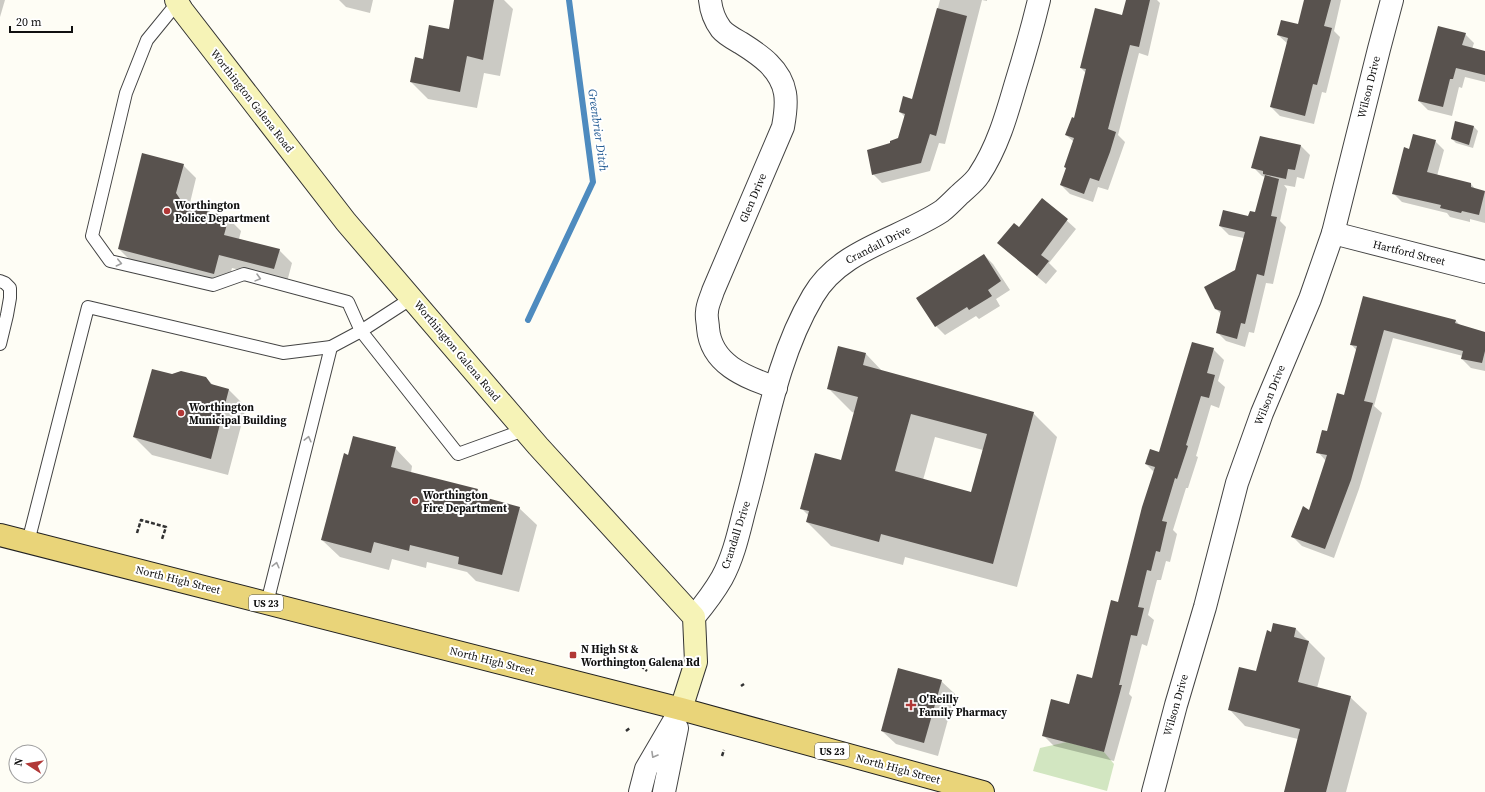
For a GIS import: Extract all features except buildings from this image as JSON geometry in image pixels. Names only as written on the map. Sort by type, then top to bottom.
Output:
[{"type":"main road","name":"North High Street","points":[[0,535],[681,709],[983,792]]},
{"type":"street","name":"Glen Drive","points":[[710,0],[715,18],[721,28],[729,36],[769,62],[778,75],[785,92],[786,109],[783,127],[713,291],[706,312],[708,333],[713,347],[722,360],[731,368],[746,377],[776,388]]},
{"type":"street","name":"Crandall Drive","points":[[694,617],[708,601],[722,577],[733,553],[752,486],[776,388],[791,341],[801,317],[814,294],[826,278],[842,264],[877,244],[906,232],[943,210],[978,176],[1002,130],[1039,0]]},
{"type":"street","name":"Wilson Drive","points":[[1153,792],[1177,700],[1205,607],[1237,483],[1262,413],[1310,299],[1333,233],[1392,0]]},
{"type":"street","name":"Worthington Galena Road","points":[[177,1],[182,10],[346,222],[524,430],[694,617]]},
{"type":"street","name":"Hartford Street","points":[[1333,233],[1485,272]]},
{"type":"street","points":[[664,792],[681,709],[696,662],[694,617]]},
{"type":"street","points":[[640,792],[646,769],[681,709]]},
{"type":"lane","points":[[177,1],[147,40],[126,94],[92,236],[110,261],[213,285],[244,274],[348,302],[361,331],[458,454],[524,430]]},
{"type":"lane","points":[[0,281],[5,283],[10,288],[10,298],[0,344]]},
{"type":"lane","points":[[28,542],[88,307],[283,353],[331,347],[361,331],[412,298]]},
{"type":"lane","points":[[267,603],[331,347]]},
{"type":"path","points":[[137,532],[140,520],[166,527],[162,539]]},
{"type":"path","points":[[641,666],[647,671]]},
{"type":"path","points":[[626,731],[630,728]]},
{"type":"path","points":[[722,756],[724,750]]},
{"type":"green space","points":[[1067,742],[1104,752],[1114,764],[1107,791],[1033,771],[1040,748]]},
{"type":"waterway","name":"Greenbrier Ditch","points":[[528,320],[593,182],[569,0]]},
{"type":"place","name":"Worthington Police Department","points":[[167,211]]},
{"type":"place","name":"Worthington Municipal Building","points":[[181,413]]},
{"type":"place","name":"Worthington Fire Department","points":[[415,501]]},
{"type":"place","name":"N High St & Worthington Galena Rd","points":[[573,655]]},
{"type":"place","name":"O'Reilly Family Pharmacy","points":[[911,705]]}]
